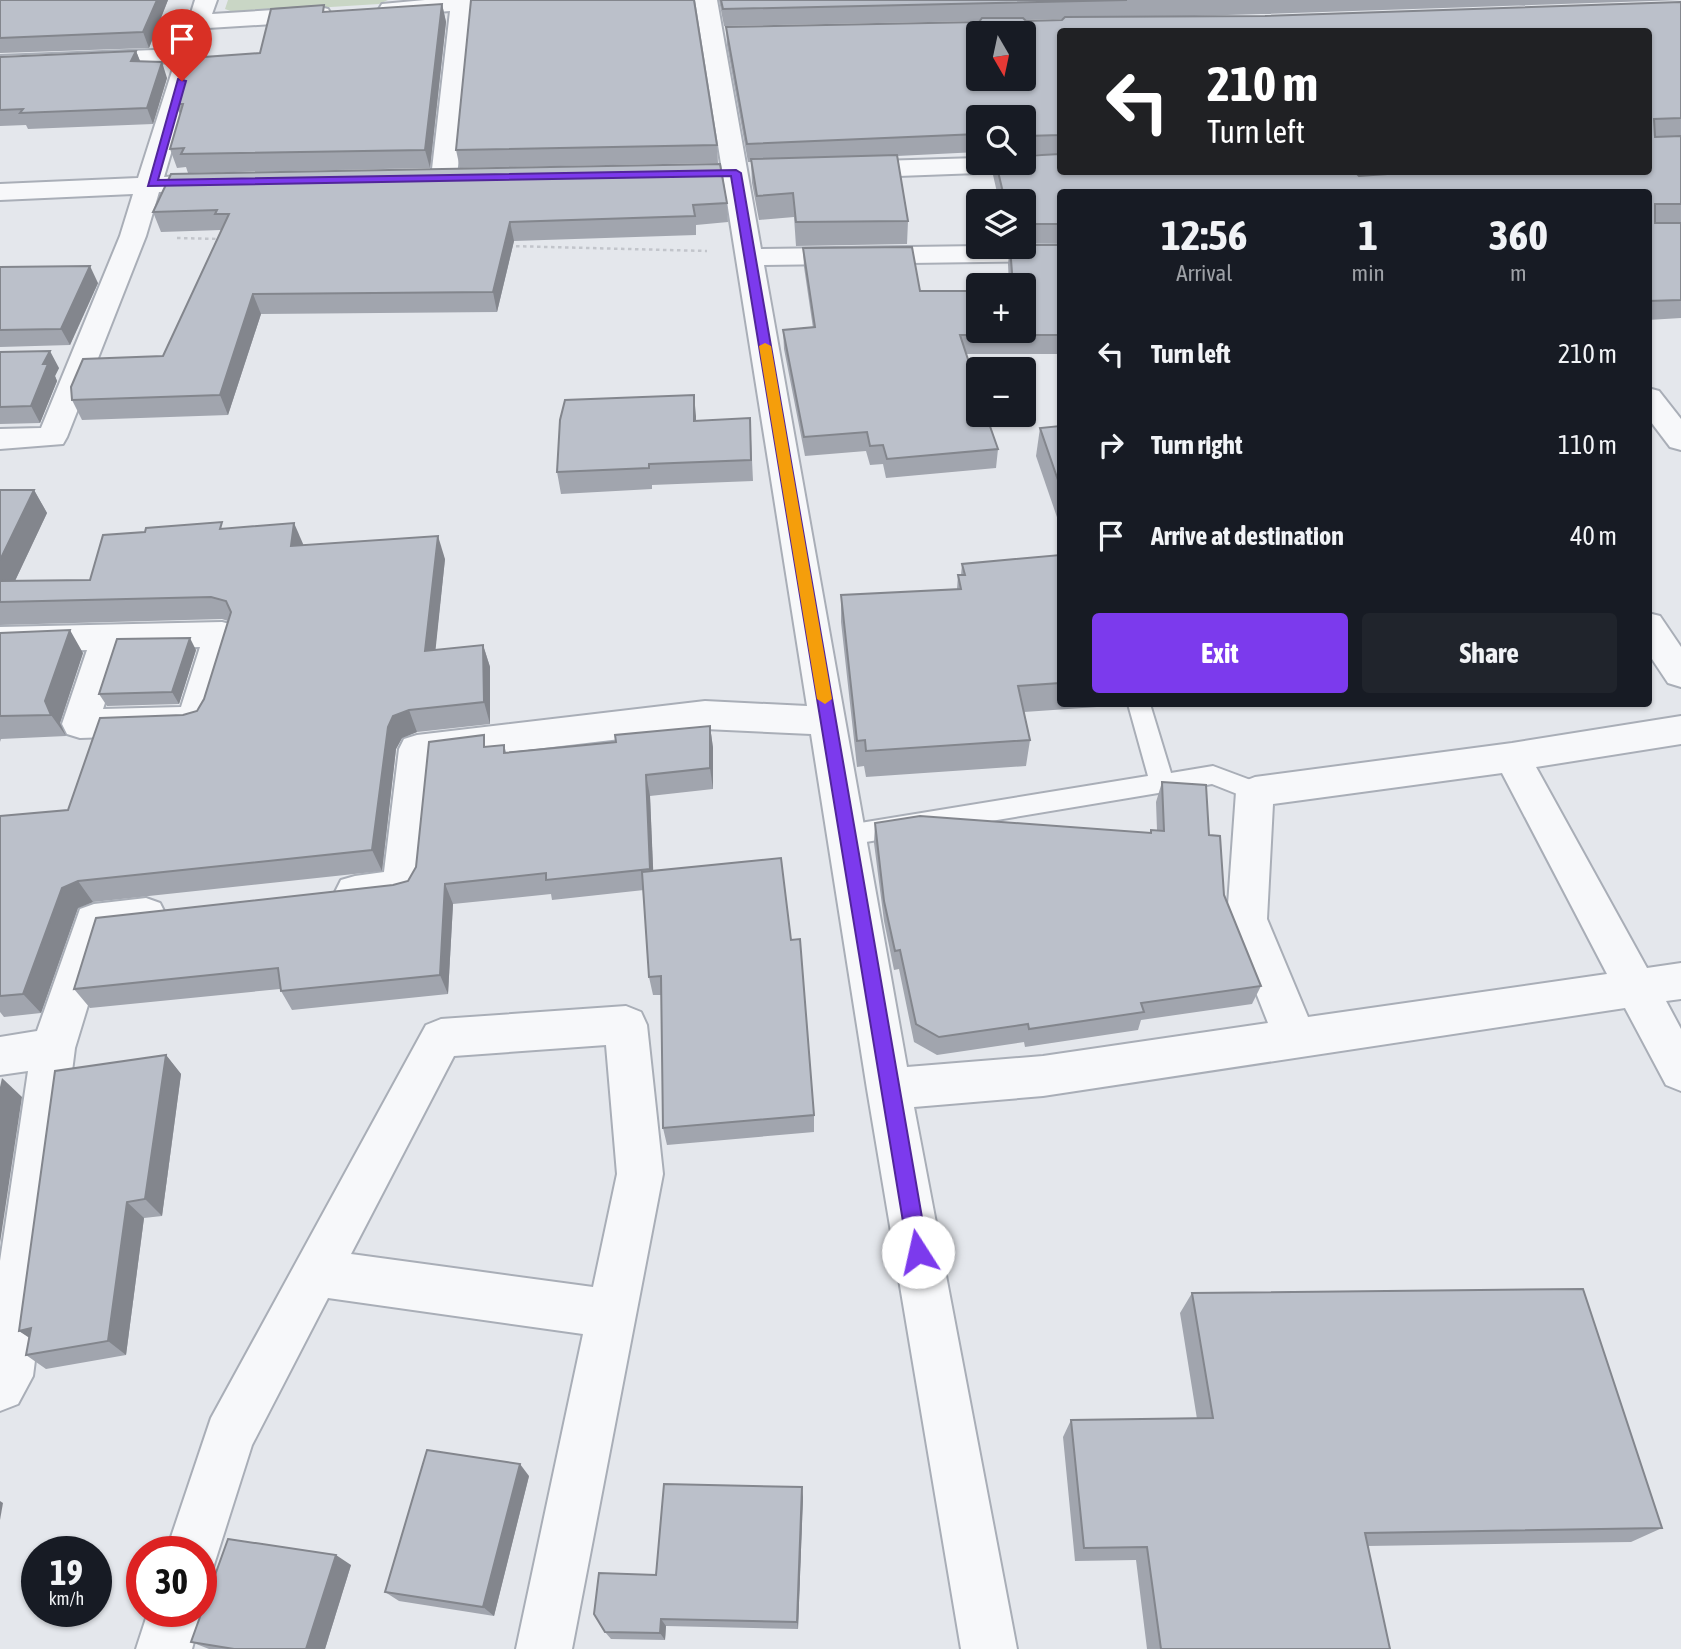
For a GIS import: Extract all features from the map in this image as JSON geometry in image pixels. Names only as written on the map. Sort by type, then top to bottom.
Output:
[{"type":"street","points":[[362,11],[402,4],[462,5],[517,0]]},
{"type":"street","points":[[706,0],[889,1089],[989,1649]]},
{"type":"street","points":[[444,178],[462,5]]},
{"type":"street","points":[[0,439],[52,437],[73,357],[133,236],[152,184],[202,11],[337,13]]},
{"type":"street","points":[[712,36],[739,35]]},
{"type":"street","points":[[0,63],[189,55]]},
{"type":"street","points":[[825,170],[1057,163]]},
{"type":"street","points":[[416,178],[471,177]]},
{"type":"street","points":[[0,192],[249,182]]},
{"type":"street","points":[[750,255],[1057,253]]},
{"type":"street","points":[[1652,402],[1681,440]]},
{"type":"street","points":[[1652,631],[1681,674]]},
{"type":"street","points":[[0,640],[109,637]]},
{"type":"street","points":[[322,896],[402,887],[417,749],[705,715],[829,721]]},
{"type":"street","points":[[1296,1039],[1247,919],[1255,792],[1512,757],[1681,730]]},
{"type":"street","points":[[1512,757],[1681,1072]]},
{"type":"street","points":[[0,1386],[8,1376],[53,1048],[94,921],[174,912]]},
{"type":"street","points":[[889,1089],[1043,1076],[1681,981]]},
{"type":"street","points":[[199,1536],[229,1436],[441,1038],[626,1025],[640,1174],[544,1649]]},
{"type":"street","points":[[0,1056],[53,1048]]},
{"type":"street","points":[[316,1273],[611,1314]]},
{"type":"street","points":[[164,1649],[171,1627]]},
{"type":"lane","points":[[1140,707],[1162,783]]},
{"type":"lane","points":[[848,835],[1213,775],[1255,792]]},
{"type":"path","points":[[133,236],[229,239]]},
{"type":"path","points":[[503,246],[750,255]]},
{"type":"green space","points":[[228,0],[388,0],[379,4],[236,13],[225,9]]},
{"type":"building","points":[[0,0],[157,0],[143,32],[0,38]]},
{"type":"building","points":[[471,0],[694,0],[717,145],[456,150]]},
{"type":"building","points":[[721,0],[1127,0],[723,9]]},
{"type":"building","points":[[1681,2],[1681,118],[1654,119],[1655,137],[1681,136],[1681,204],[1655,204],[1655,223],[1681,223],[1681,300],[1652,301],[1652,189],[1057,189],[1057,224],[1036,224],[1036,189],[1002,189],[999,175],[1036,175],[1036,155],[1057,154],[1057,175],[1652,175],[1652,28],[1057,28],[1057,135],[1036,136],[1036,105],[966,105],[966,135],[747,144],[726,27],[966,22],[966,91],[1036,91],[1036,21],[1026,21],[1062,20],[1065,17],[1265,16]]},
{"type":"building","points":[[442,4],[425,150],[181,154],[184,148],[170,149],[183,104],[176,104],[190,58],[260,53],[271,9],[324,5],[323,12]]},
{"type":"building","points":[[982,18],[1023,18],[1026,21],[980,21]]},
{"type":"building","points":[[136,51],[131,61],[162,62],[147,108],[20,113],[23,109],[0,110],[0,57]]},
{"type":"building","points":[[897,155],[908,221],[796,222],[793,193],[757,196],[751,159]]},
{"type":"building","points":[[720,164],[727,203],[693,205],[695,216],[510,222],[493,292],[253,294],[220,395],[72,400],[71,387],[83,359],[163,356],[229,214],[215,214],[217,210],[153,212],[171,174]]},
{"type":"building","points":[[1036,245],[1057,245],[1057,335],[1036,335],[1036,273],[1012,273],[1011,259],[1036,259]]},
{"type":"building","points":[[912,247],[920,291],[966,291],[966,335],[960,335],[967,357],[966,427],[990,427],[998,449],[887,459],[883,445],[870,446],[867,432],[804,437],[783,330],[815,327],[803,248]]},
{"type":"building","points":[[90,266],[61,329],[0,330],[0,267]]},
{"type":"building","points":[[50,351],[43,364],[48,364],[31,406],[0,407],[0,352]]},
{"type":"building","points":[[694,395],[694,421],[750,418],[751,460],[649,464],[649,468],[557,472],[560,420],[565,400]]},
{"type":"building","points":[[1057,426],[1057,477],[1040,428]]},
{"type":"building","points":[[0,490],[34,490],[0,560]]},
{"type":"building","points":[[222,522],[220,529],[294,523],[291,546],[438,536],[425,651],[483,645],[484,702],[409,710],[393,716],[388,727],[372,850],[78,881],[62,888],[23,994],[0,996],[0,816],[68,810],[100,718],[183,715],[197,711],[204,699],[231,612],[226,601],[211,597],[0,602],[0,581],[90,580],[103,535],[145,532],[146,528]]},
{"type":"building","points":[[1057,555],[1057,683],[1018,686],[1030,740],[866,751],[865,740],[857,741],[841,595],[961,589],[958,575],[965,575],[962,564]]},
{"type":"building","points":[[70,630],[45,701],[51,715],[0,716],[0,633]]},
{"type":"building","points":[[190,638],[172,692],[99,694],[117,639]]},
{"type":"building","points":[[710,726],[710,768],[646,775],[650,869],[546,880],[546,873],[445,884],[440,975],[281,991],[278,968],[74,989],[96,918],[393,885],[408,881],[416,867],[429,742],[484,735],[484,747],[504,745],[504,753],[616,742],[615,735]]},
{"type":"building","points":[[1162,782],[1206,785],[1209,835],[1220,836],[1224,895],[1261,986],[1141,1003],[1144,1012],[1029,1029],[1028,1024],[939,1037],[916,1024],[900,950],[895,951],[884,901],[875,823],[920,816],[1151,833],[1151,830],[1164,831]]},
{"type":"building","points":[[781,858],[791,940],[800,939],[814,1115],[663,1128],[661,976],[649,977],[642,872]]},
{"type":"building","points":[[166,1055],[145,1199],[127,1202],[108,1341],[26,1355],[31,1328],[19,1331],[55,1071]]},
{"type":"building","points":[[1583,1289],[1662,1528],[1365,1533],[1390,1649],[1161,1649],[1147,1547],[1084,1548],[1071,1420],[1213,1418],[1192,1293]]},
{"type":"building","points":[[427,1450],[520,1464],[483,1607],[385,1592]]},
{"type":"building","points":[[664,1484],[802,1487],[797,1622],[661,1619],[660,1633],[605,1632],[594,1614],[599,1573],[656,1575]]},
{"type":"building","points":[[228,1539],[336,1555],[306,1649],[234,1649],[191,1642],[196,1627],[217,1627],[217,1570]]},
{"type":"slow traffic","points":[[765,346],[825,699]]},
{"type":"route","points":[[182,81],[152,184],[736,173],[918,1252]]}]
